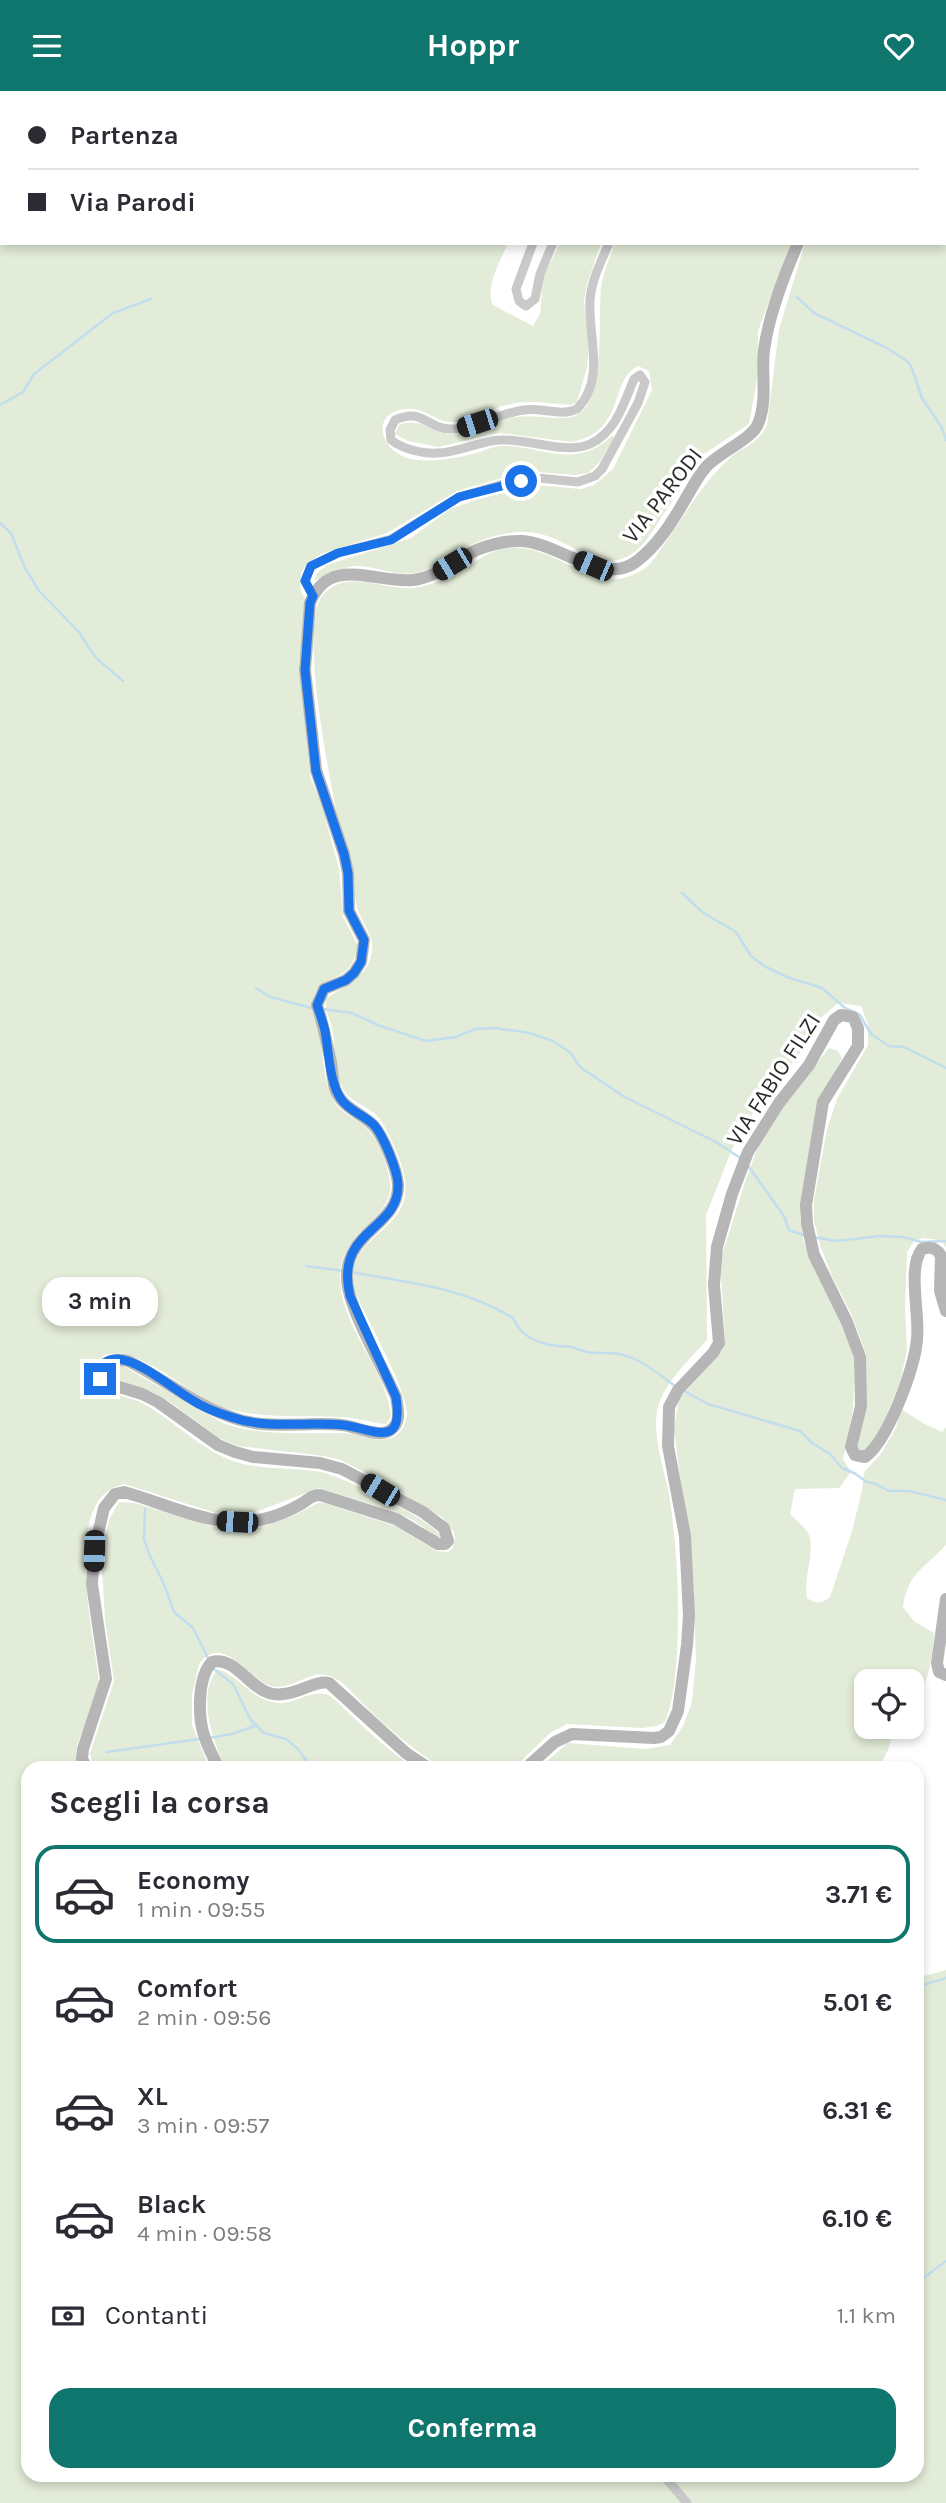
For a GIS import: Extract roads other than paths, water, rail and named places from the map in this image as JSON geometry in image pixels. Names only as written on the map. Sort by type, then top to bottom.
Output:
[{"type":"street","points":[[532,245],[516,289],[519,301],[526,306],[535,299],[540,274],[552,245]]},
{"type":"street","points":[[83,1761],[83,1749],[106,1679],[92,1584],[94,1551],[102,1515],[115,1494],[124,1492],[199,1516],[237,1522],[260,1520],[285,1512],[310,1497],[320,1495],[396,1519],[438,1544],[448,1541],[444,1528],[423,1512],[342,1469],[320,1463],[253,1457],[218,1445],[158,1402],[103,1382],[100,1376],[101,1367],[108,1361],[128,1361],[195,1402],[235,1419],[265,1425],[338,1425],[383,1434],[392,1429],[398,1420],[396,1397],[350,1296],[346,1276],[355,1247],[372,1228],[385,1219],[398,1185],[386,1148],[375,1126],[349,1108],[335,1089],[325,1028],[317,1005],[324,989],[346,980],[354,973],[361,962],[364,940],[349,911],[348,873],[344,854],[316,771],[305,670],[310,603],[313,596],[305,581],[311,566],[338,553],[391,540],[459,497],[503,484],[538,478],[578,482],[595,476],[602,469],[638,403],[645,383],[639,375],[634,379],[617,418],[605,435],[582,447],[523,440],[497,440],[437,453],[403,447],[391,440],[389,435],[395,420],[406,416],[419,415],[440,427],[453,429],[527,409],[568,412],[577,409],[588,392],[593,369],[590,302],[607,245]]},
{"type":"street","name":"VIA PARODI","points":[[313,596],[324,584],[347,574],[415,580],[436,573],[480,549],[520,541],[538,543],[599,568],[622,569],[637,562],[664,534],[702,472],[723,452],[750,435],[758,425],[764,393],[765,343],[797,245]]},
{"type":"street","name":"VIA FABIO FILZI","points":[[534,1761],[564,1737],[580,1733],[654,1738],[665,1734],[674,1723],[681,1698],[689,1615],[685,1536],[668,1445],[669,1407],[678,1390],[719,1343],[714,1285],[715,1257],[732,1194],[748,1152],[809,1065],[834,1020],[841,1016],[853,1017],[857,1023],[859,1039],[848,1065],[823,1102],[806,1205],[814,1255],[855,1339],[860,1357],[861,1406],[851,1447],[855,1455],[865,1457],[879,1443],[893,1416],[915,1355],[918,1314],[915,1268],[916,1258],[922,1249],[935,1249],[941,1256],[940,1291],[946,1311]]},
{"type":"street","points":[[946,1599],[937,1663],[939,1672],[946,1675]]},
{"type":"street","points":[[215,1761],[205,1738],[201,1714],[204,1676],[208,1665],[217,1660],[229,1663],[256,1687],[275,1694],[290,1693],[325,1682],[418,1761]]},
{"type":"street","points":[[669,2482],[687,2503]]},
{"type":"waterway","points":[[797,297],[814,313],[887,348],[907,361],[922,398],[942,428],[946,440]]},
{"type":"waterway","points":[[0,405],[23,392],[34,374],[113,313],[151,299]]},
{"type":"waterway","points":[[0,523],[11,533],[25,568],[39,591],[78,631],[96,658],[123,681]]},
{"type":"waterway","points":[[682,893],[702,912],[736,932],[751,956],[764,966],[787,977],[822,988],[845,1008],[860,1015],[871,1034],[889,1046],[904,1047],[946,1068]]},
{"type":"waterway","points":[[256,988],[270,997],[312,1008]]},
{"type":"waterway","points":[[322,1009],[352,1013],[426,1041],[456,1037],[475,1029],[495,1028],[530,1033],[553,1041],[571,1053],[580,1067],[623,1096],[716,1142],[742,1159]]},
{"type":"waterway","points":[[749,1167],[784,1216],[789,1230],[806,1236]]},
{"type":"waterway","points":[[813,1237],[836,1241],[880,1236],[903,1237],[921,1242],[946,1241]]},
{"type":"waterway","points":[[306,1266],[345,1271]]},
{"type":"waterway","points":[[351,1272],[435,1287],[475,1299],[513,1318],[523,1333],[537,1341],[587,1352],[627,1356],[649,1367],[675,1386]]},
{"type":"waterway","points":[[684,1391],[708,1404],[800,1431],[812,1443],[830,1454],[842,1468],[867,1482],[889,1491],[909,1491],[946,1500]]},
{"type":"waterway","points":[[145,1509],[144,1539],[150,1556],[174,1612],[193,1628],[209,1660]]},
{"type":"waterway","points":[[214,1669],[233,1684],[250,1719],[264,1733],[286,1739],[307,1761]]},
{"type":"waterway","points":[[209,1738],[232,1734],[257,1725]]},
{"type":"waterway","points":[[107,1752],[199,1739]]},
{"type":"waterway","points":[[924,1985],[946,1978]]},
{"type":"waterway","points":[[924,2278],[946,2261]]}]
